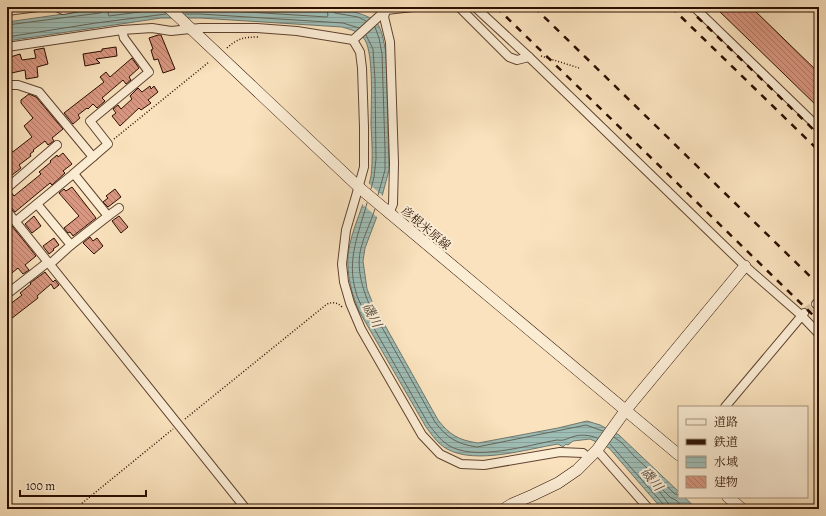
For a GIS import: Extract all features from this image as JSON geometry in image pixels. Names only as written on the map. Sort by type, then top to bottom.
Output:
[{"type":"main road","name":"彦根米原線","points":[[168,7],[360,189],[678,454]]},
{"type":"main road","points":[[504,509],[558,483],[577,470],[595,452],[625,411],[746,266]]},
{"type":"main road","points":[[729,498],[742,509]]},
{"type":"street","points":[[7,12],[38,7]]},
{"type":"street","points":[[57,7],[64,10],[78,7]]},
{"type":"street","points":[[355,39],[384,12],[413,7]]},
{"type":"street","points":[[458,7],[509,57],[517,60],[533,56]]},
{"type":"street","points":[[475,7],[533,56],[746,266],[803,314],[819,334]]},
{"type":"street","points":[[694,7],[819,128]]},
{"type":"street","points":[[384,12],[390,42],[394,163],[393,204],[387,212]]},
{"type":"street","points":[[7,47],[122,30],[152,28],[171,31],[188,27],[256,28],[298,31],[355,39]]},
{"type":"street","points":[[122,30],[124,38],[150,72],[90,121],[108,144],[37,204],[10,217],[49,263],[246,509]]},
{"type":"street","points":[[355,39],[360,52],[363,76],[364,167],[360,189],[346,230],[342,264],[344,282],[360,329],[422,435],[440,454],[461,464],[484,465],[560,452],[595,452],[648,509]]},
{"type":"street","points":[[7,85],[18,85],[39,92],[93,157]]},
{"type":"street","points":[[7,188],[57,145]]},
{"type":"street","points":[[74,174],[108,216]]},
{"type":"street","points":[[37,204],[72,245]]},
{"type":"street","points":[[7,294],[119,208]]},
{"type":"street","points":[[726,406],[803,314]]},
{"type":"path","points":[[342,7],[349,10],[384,12]]},
{"type":"path","points":[[227,48],[241,38],[266,37]]},
{"type":"path","points":[[533,56],[579,68]]},
{"type":"path","points":[[108,144],[209,62]]},
{"type":"path","points":[[75,509],[326,304],[333,302],[339,304],[344,309]]},
{"type":"water","name":"磯川","points":[[113,7],[327,7],[355,12],[375,21],[382,32],[386,53],[389,170],[376,219],[365,248],[363,261],[367,289],[373,304],[438,420],[446,430],[455,436],[478,443],[587,421],[600,425],[619,435],[678,491],[678,498],[685,498],[697,509],[662,509],[609,448],[590,439],[573,441],[563,447],[558,444],[517,452],[487,456],[472,456],[459,454],[447,449],[438,442],[426,427],[359,311],[349,276],[348,255],[352,235],[369,186],[372,163],[370,57],[365,40],[355,31],[342,27],[200,18],[161,18],[7,41],[7,22]]},
{"type":"pier","points":[[367,182],[384,197],[378,218],[361,203]]},
{"type":"building","points":[[715,7],[751,7],[819,73],[819,108]]},
{"type":"building","points":[[161,35],[175,69],[163,73],[158,59],[154,60],[151,50],[153,49],[149,38]]},
{"type":"building","points":[[116,47],[117,56],[96,59],[100,63],[85,66],[83,54]]},
{"type":"building","points":[[44,48],[48,64],[37,67],[38,77],[26,79],[25,70],[7,74],[7,58],[20,54],[22,60],[36,58],[34,50]]},
{"type":"building","points":[[132,58],[139,68],[129,77],[131,80],[126,84],[123,80],[102,98],[105,101],[97,108],[93,104],[88,109],[87,108],[78,115],[80,118],[73,124],[64,113],[104,82],[100,77],[106,72],[110,77]]},
{"type":"building","points":[[150,86],[151,89],[154,86],[158,92],[148,100],[151,103],[141,110],[139,108],[120,126],[112,116],[116,113],[113,109],[118,105],[121,109],[132,99],[130,96],[138,88],[142,92]]},
{"type":"building","points":[[29,94],[36,97],[63,129],[52,138],[54,141],[48,145],[45,141],[33,150],[34,151],[30,154],[31,156],[19,165],[21,168],[7,179],[7,155],[32,137],[24,126],[33,118],[21,103],[21,100]]},
{"type":"building","points":[[63,153],[72,164],[63,171],[65,173],[52,185],[50,183],[15,212],[7,202],[7,193],[11,192],[14,196],[41,174],[39,172],[51,162],[50,161],[57,155],[58,157]]},
{"type":"building","points":[[72,187],[96,218],[73,236],[64,228],[79,216],[59,193],[64,189],[66,191]]},
{"type":"building","points":[[115,189],[121,197],[108,207],[103,202],[108,198],[106,196]]},
{"type":"building","points":[[34,216],[41,226],[32,233],[25,224]]},
{"type":"building","points":[[119,216],[128,227],[121,233],[112,221]]},
{"type":"building","points":[[12,226],[36,256],[25,265],[29,270],[23,274],[18,268],[7,277],[7,230]]},
{"type":"building","points":[[90,237],[93,241],[97,238],[103,246],[94,254],[83,243]]},
{"type":"building","points":[[54,238],[59,245],[49,254],[43,246]]},
{"type":"building","points":[[45,272],[53,282],[55,280],[59,285],[54,289],[51,284],[37,296],[38,298],[7,322],[7,308],[10,306],[9,305],[22,295],[20,293],[31,284],[30,283]]},
{"type":"tunnel","points":[[805,312],[816,304]]},
{"type":"railway","points":[[496,7],[819,321]]},
{"type":"railway","points":[[534,7],[819,285]]},
{"type":"railway","points":[[671,7],[819,151]]},
{"type":"railway","points":[[687,7],[819,135]]}]
